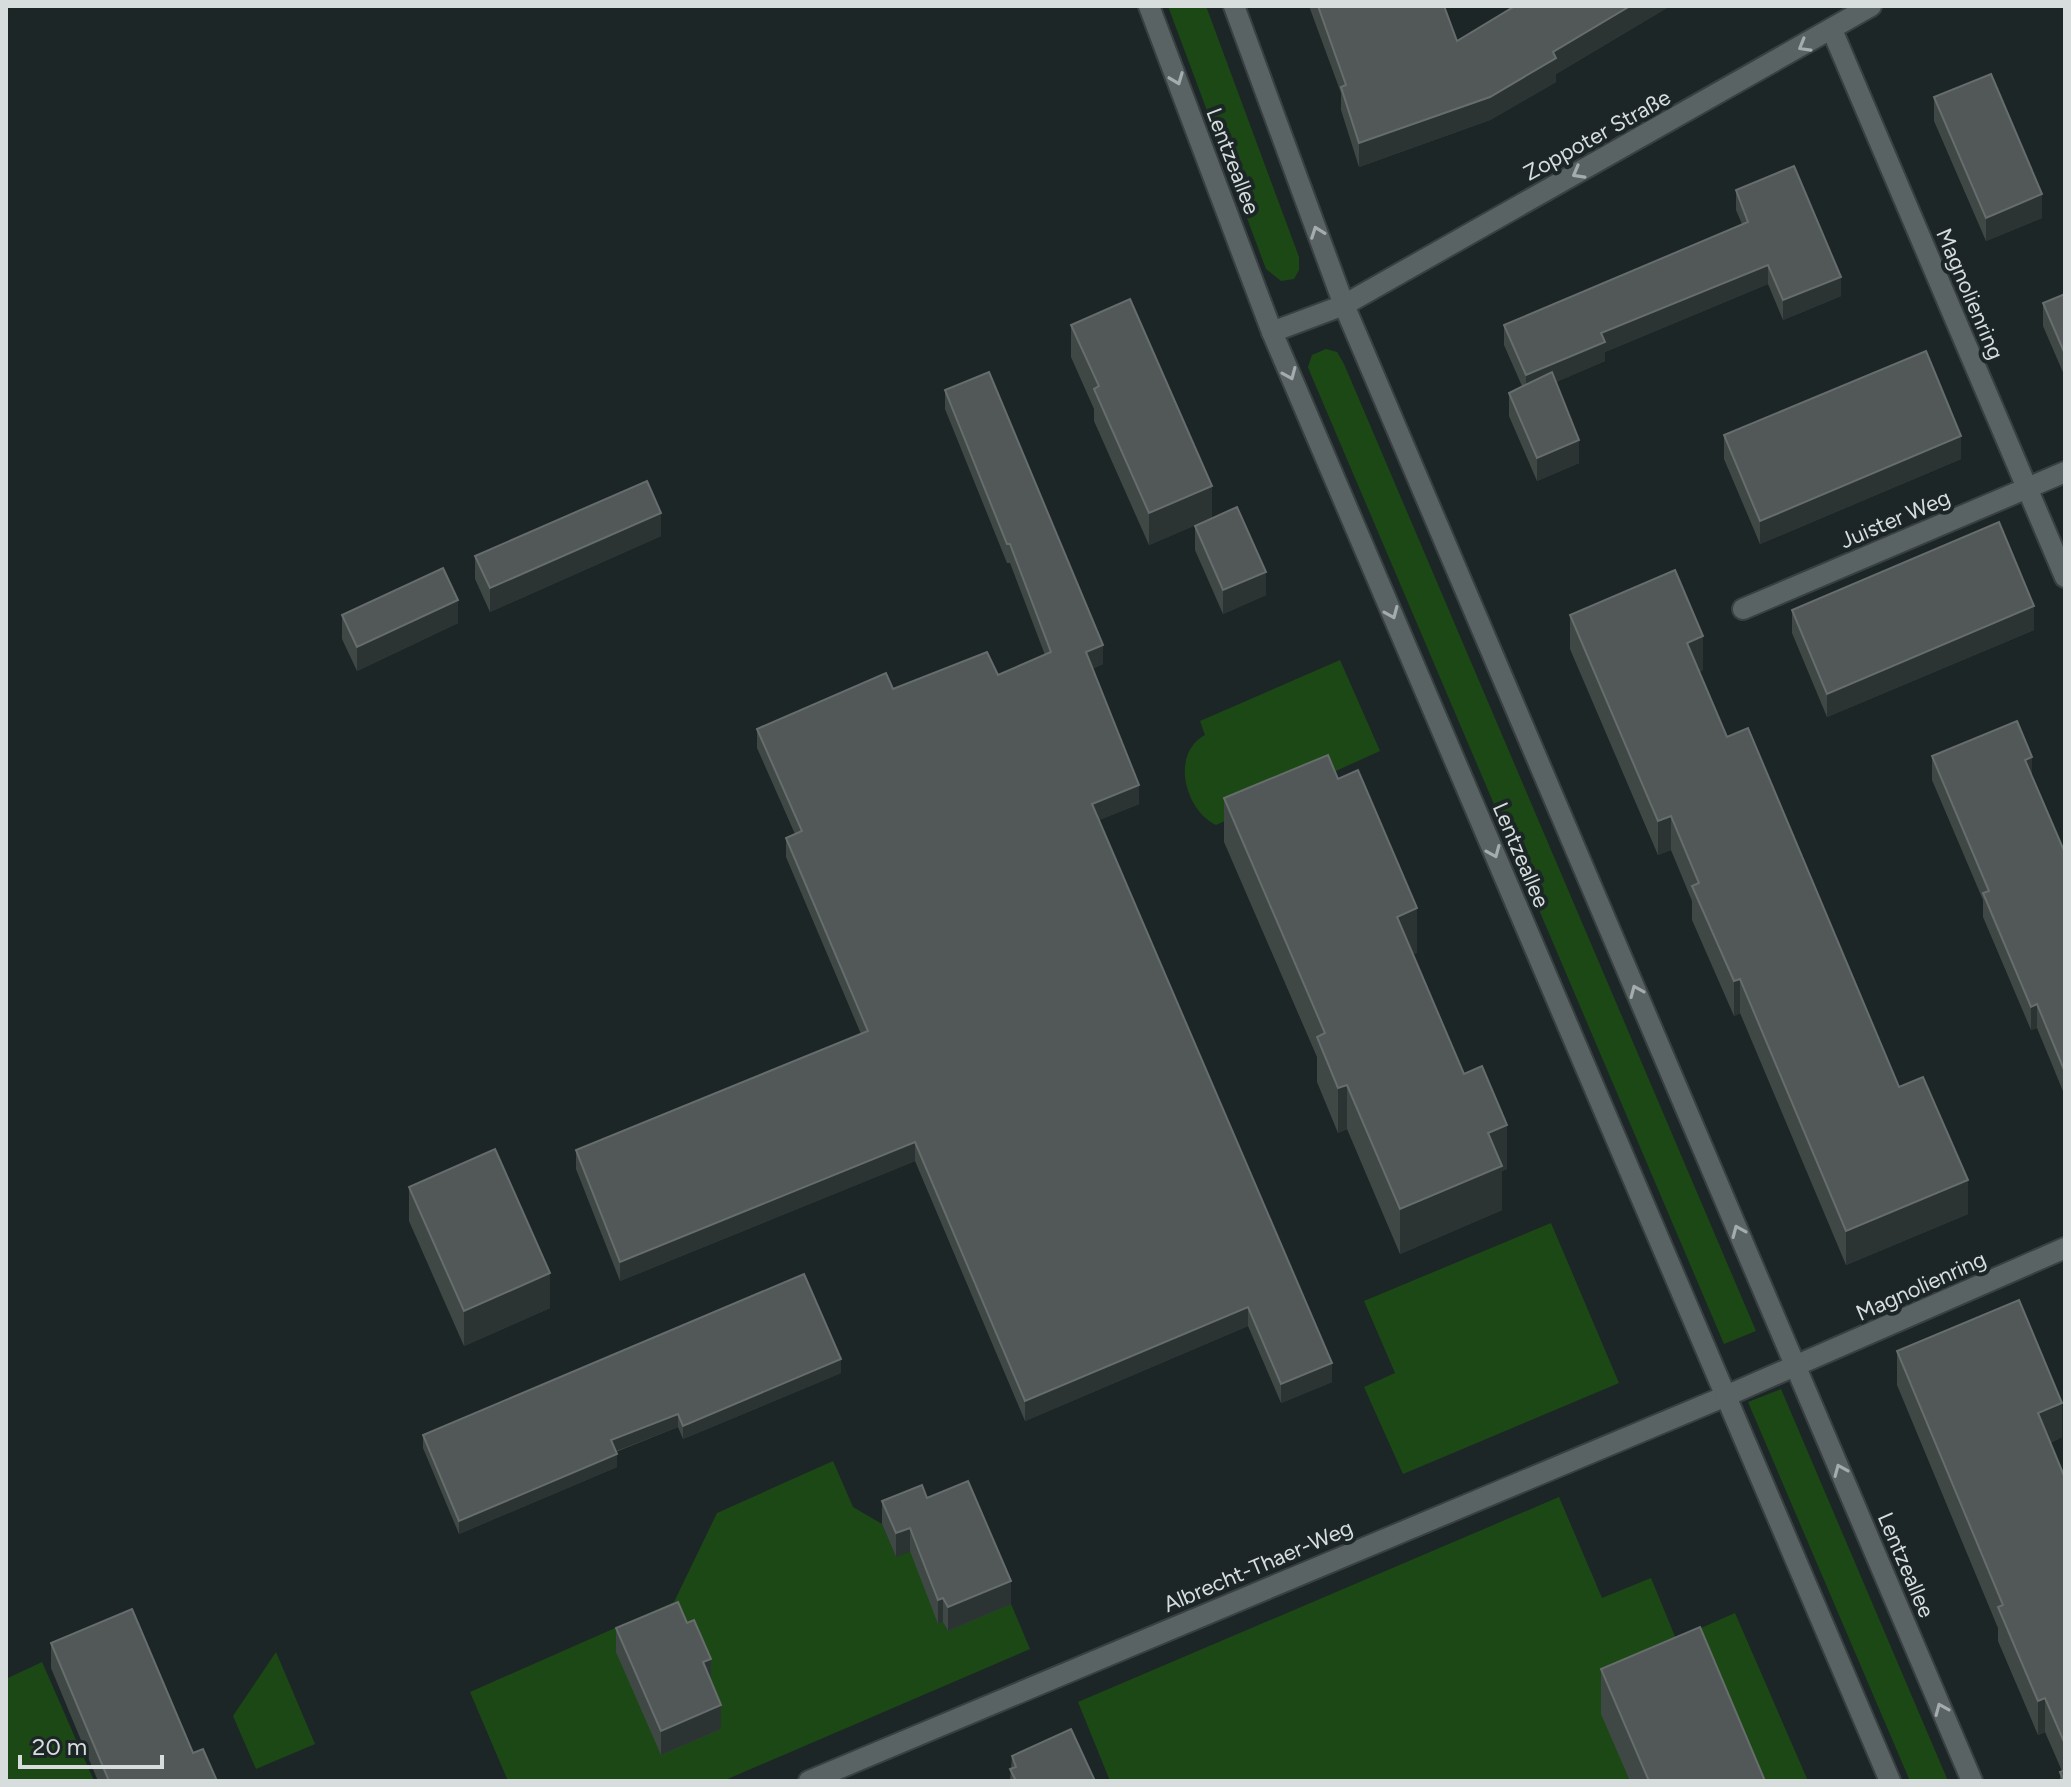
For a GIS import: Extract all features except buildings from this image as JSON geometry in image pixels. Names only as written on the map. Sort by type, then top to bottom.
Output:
[{"type":"street","name":"Lentzeallee","points":[[1149,6],[1272,332],[1890,1781]]},
{"type":"street","name":"Lentzeallee","points":[[1234,6],[1344,305],[1972,1781]]},
{"type":"street","name":"Zoppoter Straße","points":[[1344,305],[1871,6]]},
{"type":"street","name":"Magnolienring","points":[[1832,30],[2065,577]]},
{"type":"street","points":[[1272,332],[1344,305]]},
{"type":"street","name":"Juister Weg","points":[[1743,609],[2065,472]]},
{"type":"street","name":"Magnolienring","points":[[1796,1367],[2065,1248]]},
{"type":"street","points":[[1726,1396],[1796,1367]]},
{"type":"street","name":"Albrecht-Thaer-Weg","points":[[809,1781],[1726,1396]]},
{"type":"green space","points":[[1168,6],[1206,6],[1299,257],[1299,270],[1294,279],[1281,281],[1266,269]]},
{"type":"green space","points":[[1326,349],[1337,352],[1344,364],[1756,1331],[1724,1344],[1308,367],[1312,355]]},
{"type":"green space","points":[[1340,660],[1380,751],[1216,825],[1205,818],[1190,795],[1185,768],[1194,744],[1205,735],[1200,721]]},
{"type":"green space","points":[[1551,1223],[1619,1383],[1403,1474],[1364,1387],[1395,1373],[1364,1301]]},
{"type":"green space","points":[[1781,1389],[1948,1781],[1910,1781],[1748,1402]]},
{"type":"green space","points":[[833,1461],[853,1507],[882,1524],[896,1557],[914,1550],[947,1630],[1011,1604],[1030,1649],[723,1781],[508,1781],[470,1692],[674,1602],[717,1513]]},
{"type":"green space","points":[[1559,1497],[1602,1598],[1651,1578],[1676,1639],[1735,1613],[1808,1781],[1110,1781],[1078,1702]]},
{"type":"green space","points":[[276,1652],[315,1744],[256,1769],[233,1716]]},
{"type":"green space","points":[[42,1662],[94,1781],[6,1781],[6,1679]]}]
